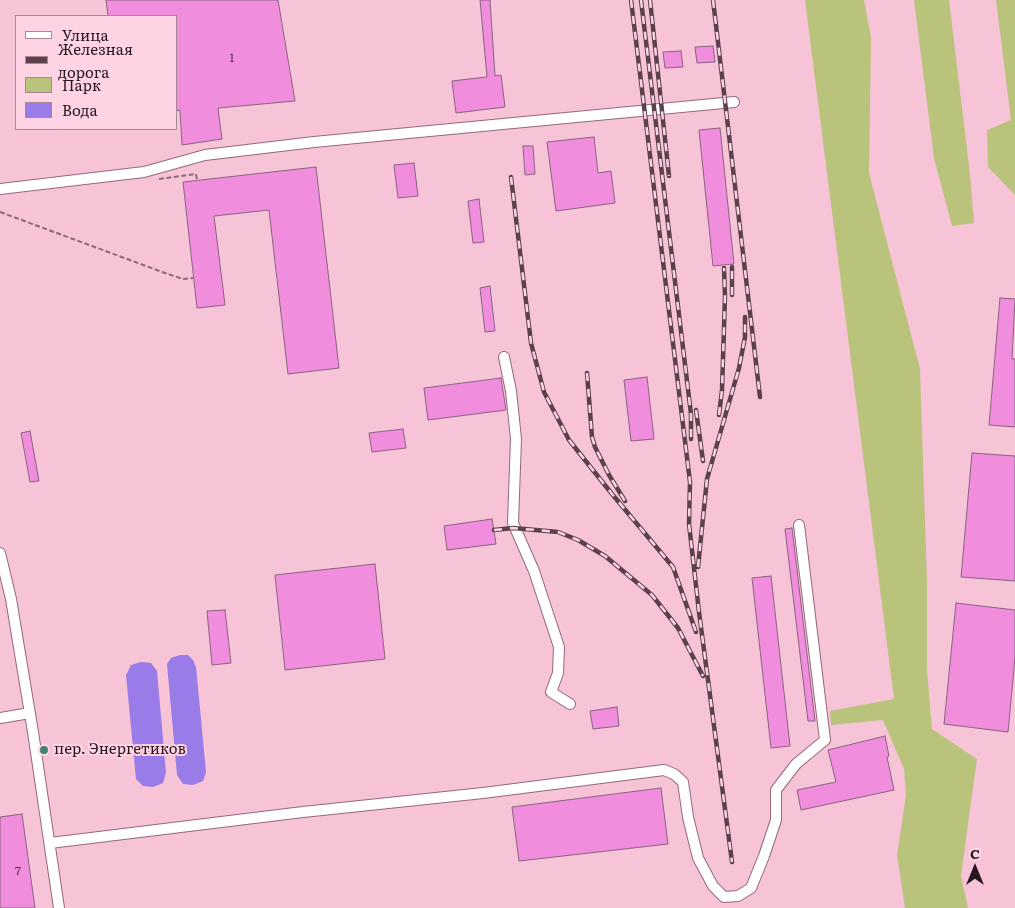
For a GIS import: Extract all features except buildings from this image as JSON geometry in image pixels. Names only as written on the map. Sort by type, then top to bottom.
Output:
[{"type":"street","points":[[0,189],[144,172],[206,155],[314,142],[734,102]]},
{"type":"street","points":[[504,357],[511,390],[516,439],[513,523],[534,570],[559,647],[558,673],[552,692],[570,704]]},
{"type":"street","points":[[50,843],[664,770],[674,774],[683,782],[688,817],[698,858],[713,886],[724,897],[738,896],[751,888],[764,856],[776,820],[776,790],[796,764],[825,740],[799,525]]},
{"type":"street","points":[[0,553],[11,599],[30,713],[59,908]]},
{"type":"street","points":[[0,718],[30,713]]},
{"type":"path","points":[[0,212],[165,273],[183,278],[193,278]]},
{"type":"green space","points":[[805,0],[864,0],[871,37],[869,173],[920,369],[927,582],[927,670],[932,729],[977,759],[961,876],[968,908],[905,908],[897,855],[906,795],[904,769],[883,720],[831,725],[830,711],[894,699]]},
{"type":"green space","points":[[914,0],[949,0],[974,223],[952,226],[934,158]]},
{"type":"green space","points":[[996,0],[1015,0],[1015,195],[988,167],[987,130],[1011,120]]},
{"type":"water","points":[[188,655],[196,667],[206,772],[203,781],[193,785],[183,784],[177,775],[167,664],[171,658]]},
{"type":"water","points":[[141,662],[151,663],[157,671],[166,773],[163,783],[153,787],[143,786],[136,779],[126,675],[131,665]]},
{"type":"railway","points":[[631,0],[690,482],[689,524],[699,612],[732,862]]},
{"type":"railway","points":[[641,0],[691,414],[691,439]]},
{"type":"railway","points":[[650,0],[669,176]]},
{"type":"railway","points":[[713,0],[760,397]]},
{"type":"railway","points":[[511,177],[531,343],[544,392],[569,440],[673,567],[696,632]]},
{"type":"railway","points":[[732,267],[732,295]]},
{"type":"railway","points":[[719,415],[722,390],[724,268]]},
{"type":"railway","points":[[698,567],[707,479],[739,368],[745,337],[745,317]]},
{"type":"railway","points":[[587,373],[592,437],[609,475],[625,501]]},
{"type":"railway","points":[[696,410],[703,461]]},
{"type":"railway","points":[[494,530],[513,528],[558,532],[578,540],[605,556],[652,595],[678,628],[703,676]]},
{"type":"place","name":"пер. Энергетиков","points":[[44,750]]}]
